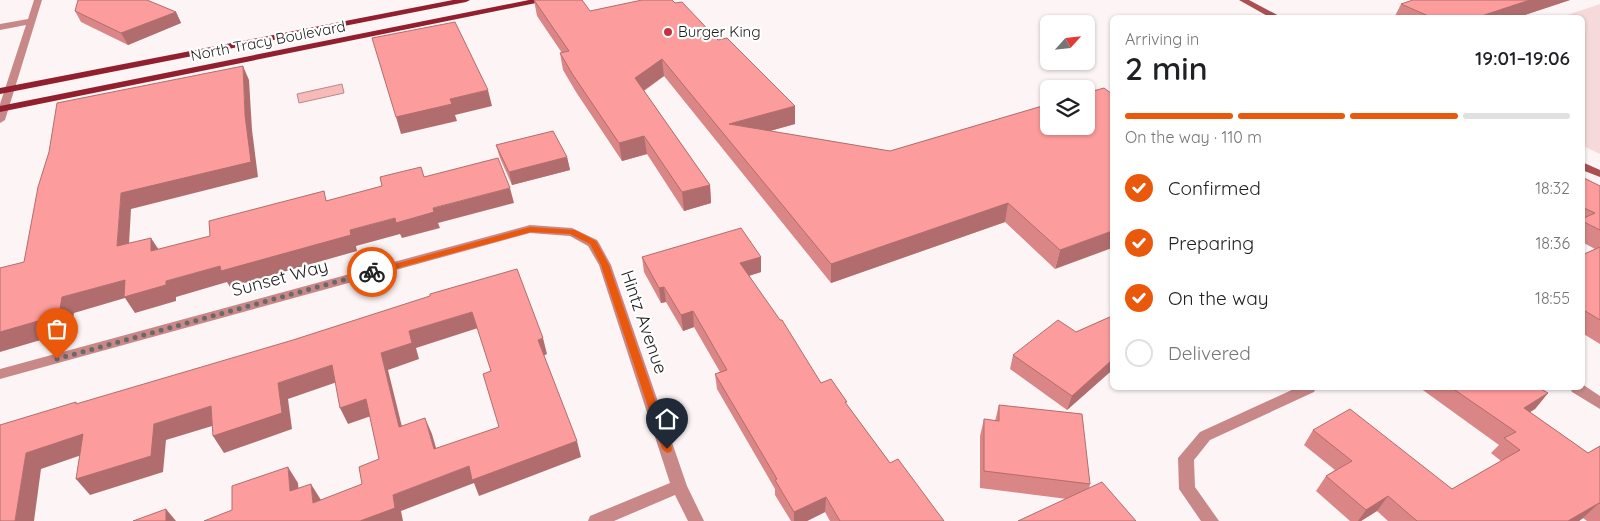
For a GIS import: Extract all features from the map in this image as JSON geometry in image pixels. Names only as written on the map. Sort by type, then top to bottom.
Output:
[{"type":"main road","name":"North Tracy Boulevard","points":[[0,91],[466,0]]},
{"type":"main road","name":"North Tracy Boulevard","points":[[2,108],[541,0]]},
{"type":"street","points":[[0,120],[2,108],[10,89],[38,0]]},
{"type":"street","points":[[1243,0],[1273,15]]},
{"type":"street","points":[[0,27],[32,21]]},
{"type":"street","points":[[1585,167],[1600,174]]},
{"type":"street","name":"Sunset Way","points":[[0,374],[530,229],[572,232]]},
{"type":"street","name":"Hintz Avenue","points":[[572,232],[593,243],[605,265],[679,486],[696,521]]},
{"type":"street","points":[[1211,521],[1187,488],[1186,458],[1205,436],[1305,390]]},
{"type":"street","points":[[1581,390],[1600,403]]},
{"type":"street","points":[[596,521],[679,486]]},
{"type":"shaded area","points":[[1600,4],[1600,154],[1585,147],[1585,15],[1567,15]]},
{"type":"shaded area","points":[[342,84],[344,93],[299,103],[297,94]]},
{"type":"building","points":[[78,0],[147,0],[176,12],[121,33],[75,11]]},
{"type":"building","points":[[534,0],[582,0],[590,11],[642,0],[682,2],[718,40],[727,38],[795,106],[729,124],[890,151],[1040,107],[1040,135],[1095,135],[1095,90],[1104,88],[1110,92],[1110,232],[1060,250],[1008,203],[831,264],[662,59],[635,78],[710,185],[682,192],[644,136],[619,143],[560,53],[569,51]]},
{"type":"building","points":[[1413,0],[1530,0],[1484,15],[1426,15],[1401,4]]},
{"type":"building","points":[[455,22],[488,90],[450,99],[452,104],[396,117],[372,38]]},
{"type":"building","points":[[243,66],[245,115],[251,162],[121,193],[117,246],[151,238],[151,251],[210,236],[209,221],[324,191],[326,201],[382,186],[380,177],[421,167],[424,177],[498,158],[510,188],[433,208],[434,212],[396,223],[395,218],[350,230],[351,235],[221,271],[220,266],[166,281],[166,285],[124,297],[125,280],[62,297],[59,315],[0,332],[0,268],[24,262],[38,187],[49,152],[57,103]]},
{"type":"building","points":[[553,131],[567,157],[509,172],[496,145]]},
{"type":"building","points":[[1585,178],[1600,186],[1600,230],[1585,222],[1585,218],[1595,213],[1585,208]]},
{"type":"building","points":[[741,228],[761,257],[740,263],[780,320],[782,320],[821,383],[831,379],[847,402],[845,402],[890,463],[898,459],[944,521],[840,521],[826,497],[794,512],[775,480],[777,479],[715,374],[727,370],[693,311],[681,315],[664,287],[659,288],[642,257]]},
{"type":"building","points":[[1600,247],[1600,320],[1585,311],[1585,254]]},
{"type":"building","points":[[517,269],[543,338],[538,340],[577,441],[472,480],[469,466],[393,495],[395,508],[360,521],[204,521],[232,510],[232,486],[288,467],[290,491],[311,484],[313,503],[362,484],[359,467],[379,459],[366,399],[340,408],[332,365],[278,383],[282,413],[213,436],[211,406],[154,424],[151,456],[76,479],[83,434],[26,453],[15,521],[0,521],[0,425],[293,340],[430,296],[430,294]],"holes":[[[472,312],[491,371],[483,374],[499,427],[434,449],[425,418],[399,427],[381,353],[412,343],[409,331]]]},
{"type":"building","points":[[1110,317],[1110,362],[1072,396],[1013,355],[1058,320],[1076,332]]},
{"type":"building","points":[[1455,390],[1543,390],[1548,393],[1524,408],[1588,453],[1600,446],[1600,504],[1568,521],[1417,521],[1388,496],[1366,510],[1326,476],[1352,461],[1313,430],[1350,409],[1452,489],[1520,450],[1504,438],[1516,432]]},
{"type":"building","points":[[999,405],[1082,414],[1090,484],[984,471],[984,419],[999,421]]},
{"type":"building","points":[[1102,482],[1136,521],[1018,521]]},
{"type":"building","points":[[166,509],[166,521],[133,521]]},
{"type":"way so far","points":[[57,359],[372,272]]},
{"type":"place","name":"Burger King","points":[[668,32]]},
{"type":"route","points":[[372,272],[530,229],[572,232],[593,243],[605,265],[667,449]]}]
